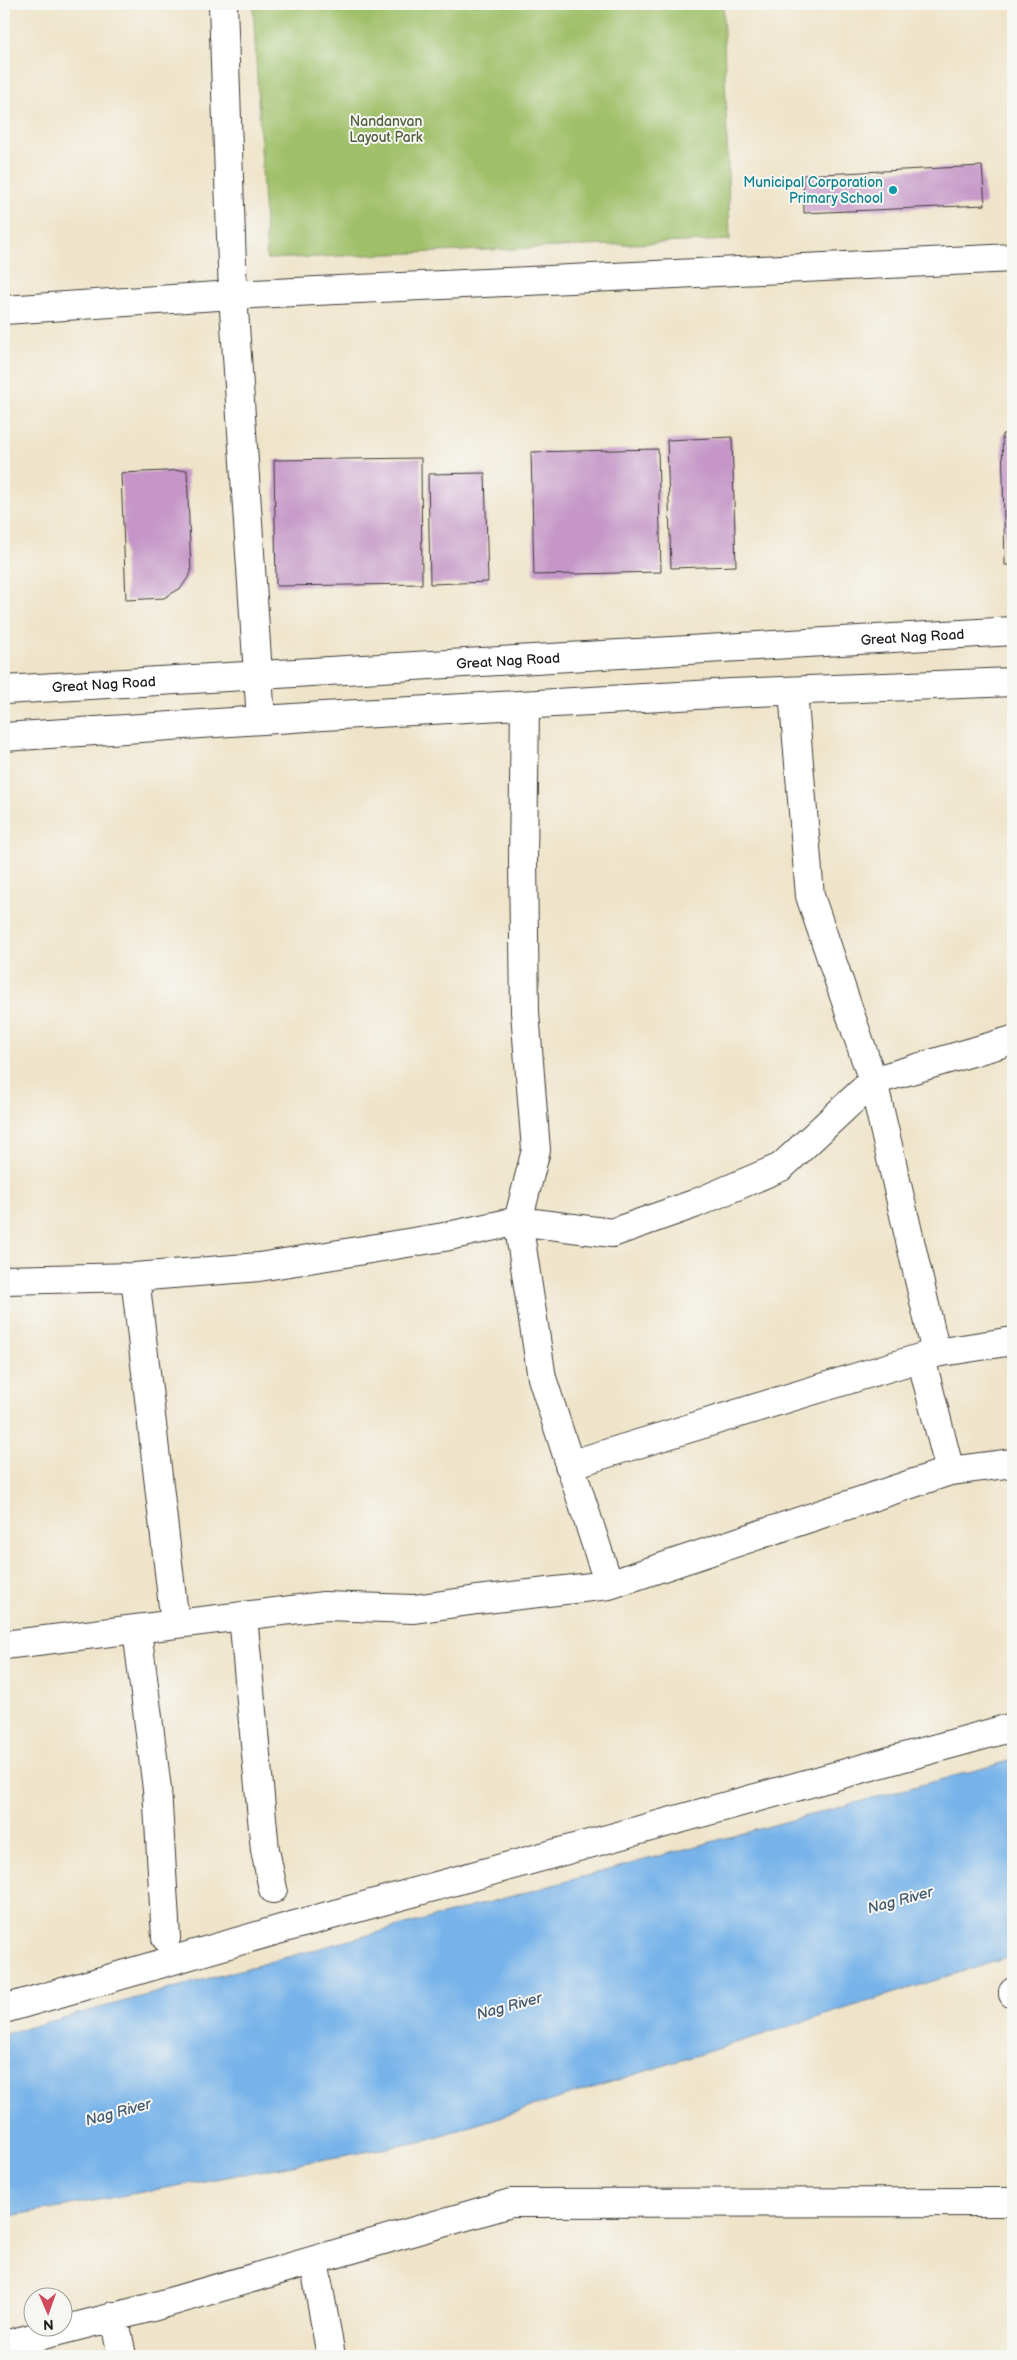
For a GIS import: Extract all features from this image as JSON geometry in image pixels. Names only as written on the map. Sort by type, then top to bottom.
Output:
[{"type":"street","points":[[223,4],[233,295],[261,720]]},
{"type":"street","points":[[4,310],[233,295],[1013,258]]},
{"type":"street","name":"Great Nag Road","points":[[4,690],[1013,631]]},
{"type":"street","points":[[4,737],[525,705],[1013,682]]},
{"type":"street","points":[[793,691],[810,896],[873,1081],[929,1356],[950,1471]]},
{"type":"street","points":[[525,705],[523,860],[526,1012],[536,1150],[518,1221],[542,1378],[568,1465],[609,1585]]},
{"type":"street","points":[[4,1280],[135,1277],[258,1267],[444,1237],[518,1221],[612,1233],[694,1204],[780,1167],[873,1081],[1013,1040]]},
{"type":"street","points":[[135,1277],[175,1624]]},
{"type":"street","points":[[568,1465],[929,1356],[1013,1341]]},
{"type":"street","points":[[4,1644],[137,1630],[324,1606],[414,1609],[609,1585],[950,1471],[1013,1463]]},
{"type":"street","points":[[243,1616],[265,1850],[273,1889]]},
{"type":"street","points":[[137,1630],[157,1789],[166,1938]]},
{"type":"street","points":[[4,2009],[288,1927],[1013,1727]]},
{"type":"street","points":[[4,2345],[314,2261],[511,2203],[1013,2202]]},
{"type":"street","points":[[314,2261],[331,2356]]},
{"type":"street","points":[[114,2316],[122,2356]]},
{"type":"green space","name":"Nandanvan Layout Park","points":[[253,4],[723,4],[730,240],[267,259]]},
{"type":"water","name":"Nag River","points":[[1013,1760],[1013,1956],[420,2142],[4,2217],[4,2034]]},
{"type":"building","name":"Municipal Corporation Primary School","points":[[982,166],[985,205],[804,213],[803,175]]},
{"type":"building","points":[[1002,434],[1013,434],[1013,565],[1005,565]]},
{"type":"building","points":[[732,437],[736,566],[671,568],[667,440]]},
{"type":"building","points":[[658,449],[661,572],[534,575],[531,452]]},
{"type":"building","points":[[421,458],[422,584],[276,586],[274,460]]},
{"type":"building","points":[[187,470],[191,573],[181,588],[164,598],[126,600],[121,473]]},
{"type":"building","points":[[485,473],[488,582],[430,584],[428,474]]},
{"type":"place","name":"Municipal Corporation Primary School","points":[[893,190]]}]
